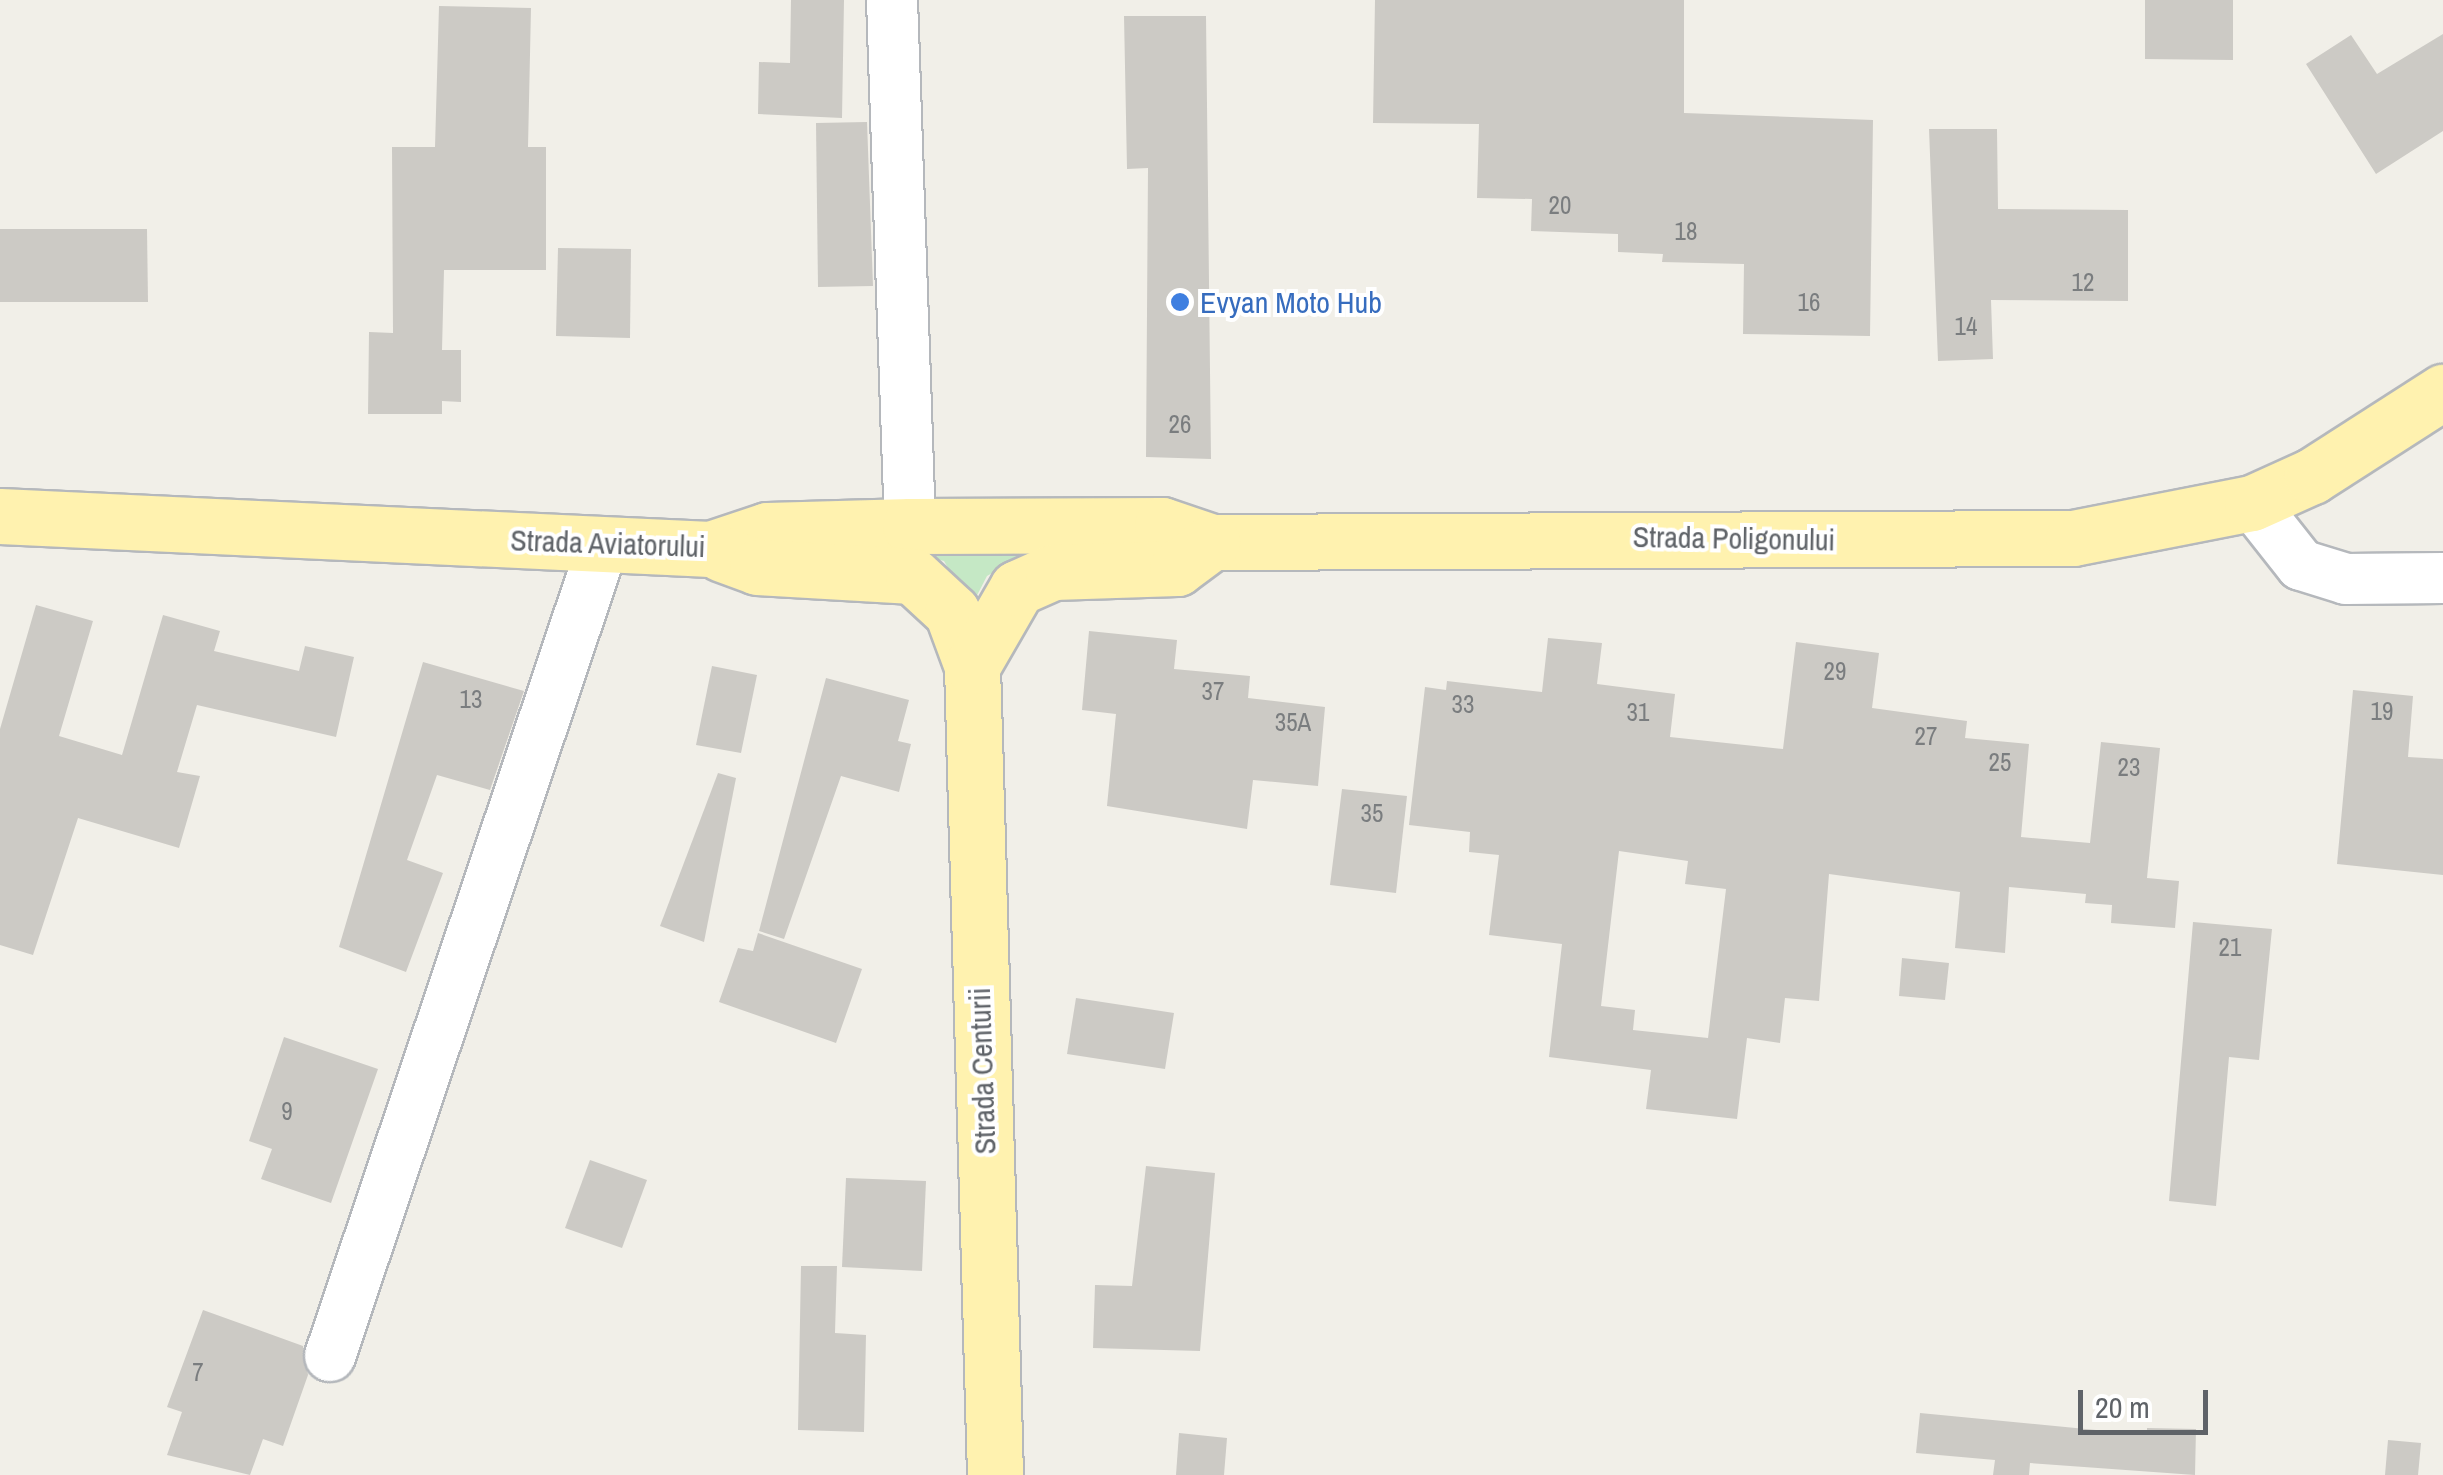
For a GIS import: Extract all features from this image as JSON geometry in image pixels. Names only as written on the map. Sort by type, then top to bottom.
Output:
[{"type":"main road","name":"Strada Poligonului","points":[[1212,542],[1618,535],[1992,542],[2137,531],[2252,503],[2312,476],[2443,392]]},
{"type":"main road","name":"Strada Aviatorului","points":[[0,518],[710,550],[767,530],[910,526],[1162,525],[1212,542]]},
{"type":"main road","points":[[972,666],[1017,588],[1053,572],[1177,568],[1212,542]]},
{"type":"main road","name":"Strada Centurii","points":[[710,550],[757,567],[913,576],[952,612],[972,666],[995,1475]]},
{"type":"street","points":[[892,0],[910,526]]},
{"type":"street","points":[[2252,503],[2302,564],[2346,579],[2443,578]]},
{"type":"street","points":[[330,1356],[602,544]]},
{"type":"green space","points":[[1147,543],[1018,558],[987,576],[971,607],[944,561],[905,551]]},
{"type":"building","points":[[791,0],[844,0],[842,118],[758,114],[759,62],[790,63]]},
{"type":"building","points":[[1375,0],[1684,0],[1684,113],[1873,120],[1870,336],[1743,334],[1744,264],[1662,262],[1663,254],[1618,252],[1618,234],[1531,231],[1532,199],[1477,198],[1479,124],[1373,123]]},
{"type":"building","points":[[2145,0],[2233,0],[2233,60],[2145,59]]},
{"type":"building","points":[[439,6],[531,8],[528,147],[546,147],[546,270],[444,270],[442,350],[461,350],[461,402],[442,401],[442,414],[368,414],[369,332],[393,333],[392,147],[435,147]]},
{"type":"building","points":[[1124,16],[1206,16],[1211,459],[1146,457],[1148,168],[1127,169]]},
{"type":"building","points":[[2443,34],[2443,131],[2376,174],[2306,64],[2351,35],[2377,74]]},
{"type":"building","points":[[867,122],[873,286],[818,287],[816,123]]},
{"type":"building","points":[[1929,129],[1997,129],[1998,209],[2128,210],[2128,301],[1991,300],[1993,359],[1938,361]]},
{"type":"building","points":[[0,229],[147,229],[148,302],[0,302]]},
{"type":"building","points":[[558,248],[631,249],[630,338],[556,336]]},
{"type":"building","points":[[36,605],[93,621],[59,736],[122,755],[163,615],[220,631],[214,651],[299,671],[305,646],[354,657],[336,737],[197,705],[177,772],[200,776],[179,848],[78,818],[33,955],[0,945],[0,729]]},
{"type":"building","points":[[1089,631],[1177,640],[1174,669],[1250,676],[1248,698],[1325,707],[1318,786],[1253,780],[1247,829],[1107,806],[1116,714],[1082,710]]},
{"type":"building","points":[[1548,638],[1602,643],[1597,684],[1675,694],[1670,737],[1783,749],[1796,642],[1879,653],[1872,708],[1967,721],[1965,738],[2029,744],[2021,837],[2090,843],[2101,742],[2160,748],[2147,878],[2179,881],[2175,928],[2111,923],[2112,905],[2085,903],[2086,894],[2009,887],[2005,953],[1955,948],[1960,892],[1829,874],[1819,1001],[1785,998],[1780,1043],[1747,1038],[1737,1119],[1646,1109],[1651,1070],[1549,1057],[1562,944],[1489,935],[1499,855],[1469,852],[1470,832],[1409,825],[1425,687],[1446,690],[1447,681],[1542,692]],"holes":[[[1619,851],[1688,861],[1685,884],[1726,889],[1708,1038],[1633,1030],[1635,1010],[1601,1006]]]},
{"type":"building","points":[[423,662],[524,691],[490,790],[437,775],[407,860],[443,873],[406,972],[339,947]]},
{"type":"building","points":[[712,666],[757,675],[741,753],[696,745]]},
{"type":"building","points":[[826,678],[909,700],[898,741],[911,744],[899,792],[841,776],[784,939],[759,931]]},
{"type":"building","points":[[2353,690],[2413,696],[2408,757],[2443,759],[2443,875],[2337,864]]},
{"type":"building","points":[[718,773],[736,778],[704,942],[660,926]]},
{"type":"building","points":[[1342,789],[1407,796],[1396,893],[1330,885]]},
{"type":"building","points":[[2193,922],[2272,929],[2259,1060],[2229,1057],[2216,1206],[2169,1201]]},
{"type":"building","points":[[758,933],[862,969],[836,1043],[719,1002],[738,948],[753,951]]},
{"type":"building","points":[[1902,958],[1949,963],[1945,1000],[1899,996]]},
{"type":"building","points":[[1076,998],[1174,1013],[1165,1069],[1067,1054]]},
{"type":"building","points":[[284,1037],[378,1069],[331,1203],[261,1179],[272,1149],[249,1141]]},
{"type":"building","points":[[590,1160],[647,1180],[622,1248],[565,1228]]},
{"type":"building","points":[[1146,1166],[1215,1173],[1200,1351],[1093,1348],[1095,1285],[1132,1286]]},
{"type":"building","points":[[846,1178],[926,1181],[922,1271],[842,1267]]},
{"type":"building","points":[[801,1266],[837,1266],[835,1333],[866,1335],[864,1432],[798,1430]]},
{"type":"building","points":[[203,1310],[303,1346],[308,1375],[283,1446],[263,1439],[250,1475],[167,1455],[182,1412],[167,1407]]},
{"type":"building","points":[[1920,1413],[2147,1435],[2147,1428],[2196,1429],[2195,1475],[2030,1463],[2029,1475],[1993,1475],[1995,1460],[1916,1453]]},
{"type":"building","points":[[1179,1433],[1227,1438],[1224,1475],[1176,1475]]},
{"type":"building","points":[[2388,1440],[2421,1443],[2418,1475],[2385,1475]]},
{"type":"place","name":"Evyan Moto Hub","points":[[1180,302]]}]
